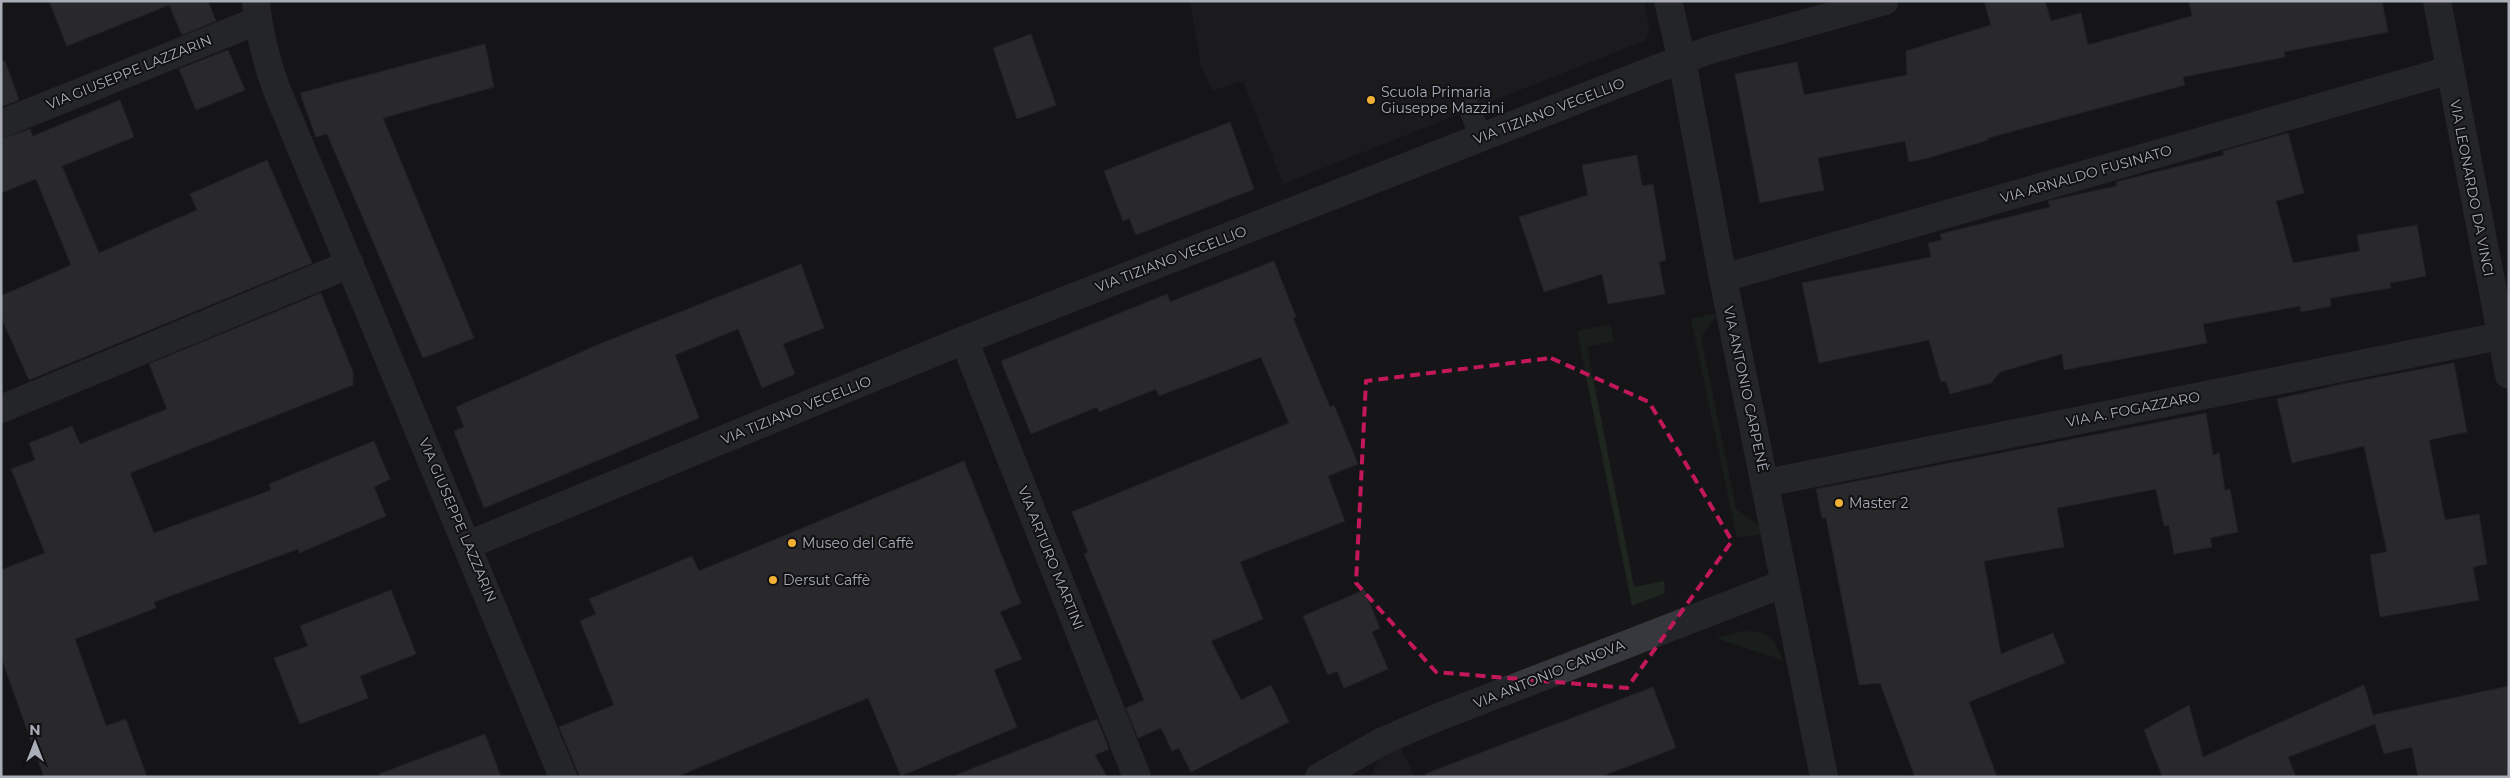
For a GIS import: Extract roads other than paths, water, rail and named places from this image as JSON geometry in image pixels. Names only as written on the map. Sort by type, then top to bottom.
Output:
[{"type":"street","name":"VIA ANTONIO CARPENÈ","points":[[1668,1],[1682,60],[1723,278],[1824,777]]},
{"type":"street","name":"VIA TIZIANO VECELLIO","points":[[468,544],[964,340],[1682,60],[1885,1]]},
{"type":"street","name":"VIA LEONARDO DA VINCI","points":[[2437,1],[2509,376]]},
{"type":"street","name":"VIA GIUSEPPE LAZZARIN","points":[[1,124],[257,11],[266,59],[276,88],[564,777]]},
{"type":"street","name":"VIA ARNALDO FUSINATO","points":[[1723,278],[2450,70]]},
{"type":"street","points":[[1,409],[350,264]]},
{"type":"street","name":"VIA A. FOGAZZARO","points":[[1766,484],[2500,336]]},
{"type":"street","name":"VIA ARTURO MARTINI","points":[[964,340],[1137,777]]},
{"type":"street","name":"VIA ANTONIO CANOVA","points":[[1319,777],[1383,741],[1436,718],[1785,583]]},
{"type":"lane","points":[[1470,109],[1480,138]]},
{"type":"place","name":"Scuola Primaria Giuseppe Mazzini","points":[[1371,100]]},
{"type":"place","name":"Master 2","points":[[1839,503]]},
{"type":"place","name":"Museo del Caffè","points":[[792,543]]},
{"type":"place","name":"Dersut Caffè","points":[[773,580]]}]
